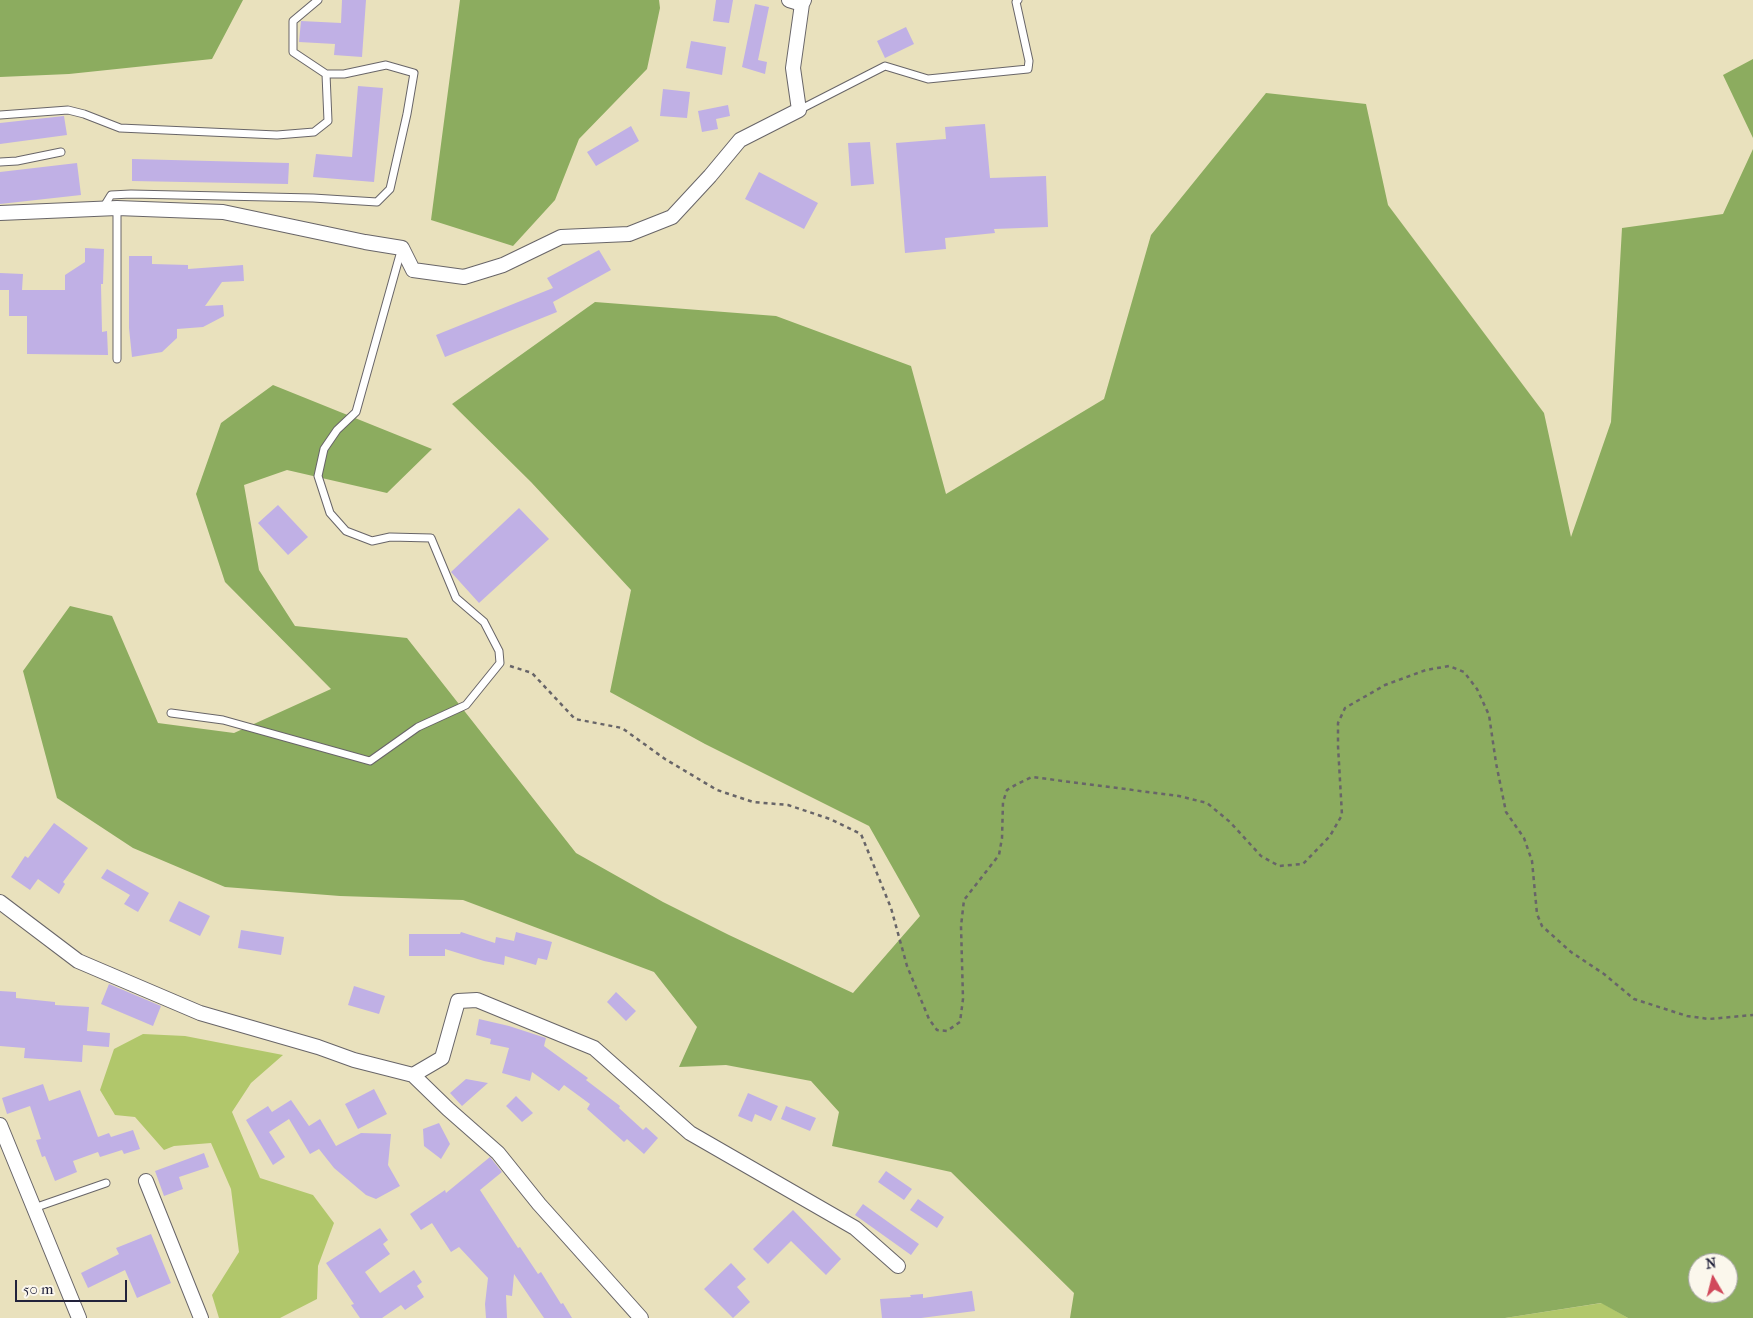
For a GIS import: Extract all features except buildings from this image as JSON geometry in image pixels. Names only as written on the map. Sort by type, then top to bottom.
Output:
[{"type":"street","points":[[0,213],[102,208],[223,212],[402,248],[413,270],[464,277],[503,265],[561,237],[628,234],[672,216],[710,176],[740,140],[799,110],[793,68],[798,1]]},
{"type":"street","points":[[0,902],[78,961],[200,1013],[318,1047],[354,1060],[413,1075],[498,1154],[641,1318]]},
{"type":"street","points":[[413,1075],[442,1058],[458,1001],[477,1000],[594,1048],[690,1133],[855,1228],[898,1266]]},
{"type":"street","points":[[0,1125],[79,1318]]},
{"type":"street","points":[[146,1181],[201,1318]]},
{"type":"lane","points":[[102,208],[111,195],[131,194],[313,198],[377,202],[390,189],[414,73],[386,65],[344,74],[326,74],[293,52],[293,20],[318,0]]},
{"type":"lane","points":[[799,110],[884,66],[928,79],[1028,69],[1029,61],[1016,2],[1018,0]]},
{"type":"lane","points":[[0,115],[68,110],[120,128],[277,135],[314,132],[328,121],[326,74]]},
{"type":"lane","points":[[0,162],[17,161],[61,152]]},
{"type":"lane","points":[[117,208],[117,359]]},
{"type":"lane","points":[[171,713],[223,720],[370,760],[418,727],[466,704],[500,663],[500,651],[484,622],[456,598],[431,538],[390,537],[372,541],[346,531],[330,513],[318,476],[324,449],[336,430],[356,412],[402,248]]},
{"type":"lane","points":[[34,1208],[106,1183]]},
{"type":"path","points":[[500,663],[532,673],[575,719],[622,728],[665,759],[717,790],[752,802],[788,805],[830,819],[861,834],[891,908],[906,966],[929,1019],[937,1030],[947,1031],[960,1022],[962,1014],[961,926],[964,900],[999,855],[1002,838],[1003,802],[1007,790],[1032,777],[1179,796],[1207,804],[1230,822],[1261,856],[1280,866],[1303,864],[1330,836],[1342,815],[1338,723],[1345,708],[1385,685],[1426,670],[1449,666],[1464,672],[1477,689],[1489,716],[1506,812],[1524,838],[1532,861],[1537,914],[1542,926],[1571,952],[1604,974],[1634,999],[1687,1016],[1709,1019],[1753,1015]]},
{"type":"green space","points":[[0,0],[243,0],[212,59],[69,74],[0,77]]},
{"type":"green space","points":[[460,0],[659,0],[660,8],[647,69],[579,139],[555,200],[513,246],[431,220]]},
{"type":"green space","points":[[1753,59],[1753,138],[1723,75]]},
{"type":"green space","points":[[1266,93],[1366,104],[1388,205],[1544,413],[1571,537],[1611,422],[1622,228],[1723,214],[1753,149],[1753,1318],[1628,1318],[1601,1303],[1505,1318],[1070,1318],[1074,1293],[951,1172],[832,1146],[839,1112],[811,1081],[726,1065],[679,1067],[697,1027],[654,972],[463,900],[340,896],[225,887],[133,848],[57,798],[23,671],[70,606],[112,616],[158,723],[234,733],[331,689],[225,582],[196,494],[221,423],[273,385],[432,449],[387,493],[287,470],[244,485],[259,570],[295,626],[407,638],[576,853],[663,902],[853,993],[920,916],[869,826],[705,744],[610,692],[631,590],[531,482],[452,404],[595,302],[776,316],[911,366],[946,494],[1104,399],[1151,235]]},
{"type":"green space","points":[[143,1034],[185,1036],[283,1055],[251,1083],[232,1112],[260,1178],[313,1195],[334,1223],[318,1266],[317,1299],[280,1318],[219,1318],[212,1295],[239,1252],[231,1189],[211,1143],[174,1146],[164,1150],[135,1117],[115,1115],[100,1090],[114,1049]]},
{"type":"green space","points":[[1602,1303],[1628,1318],[1505,1318]]}]
